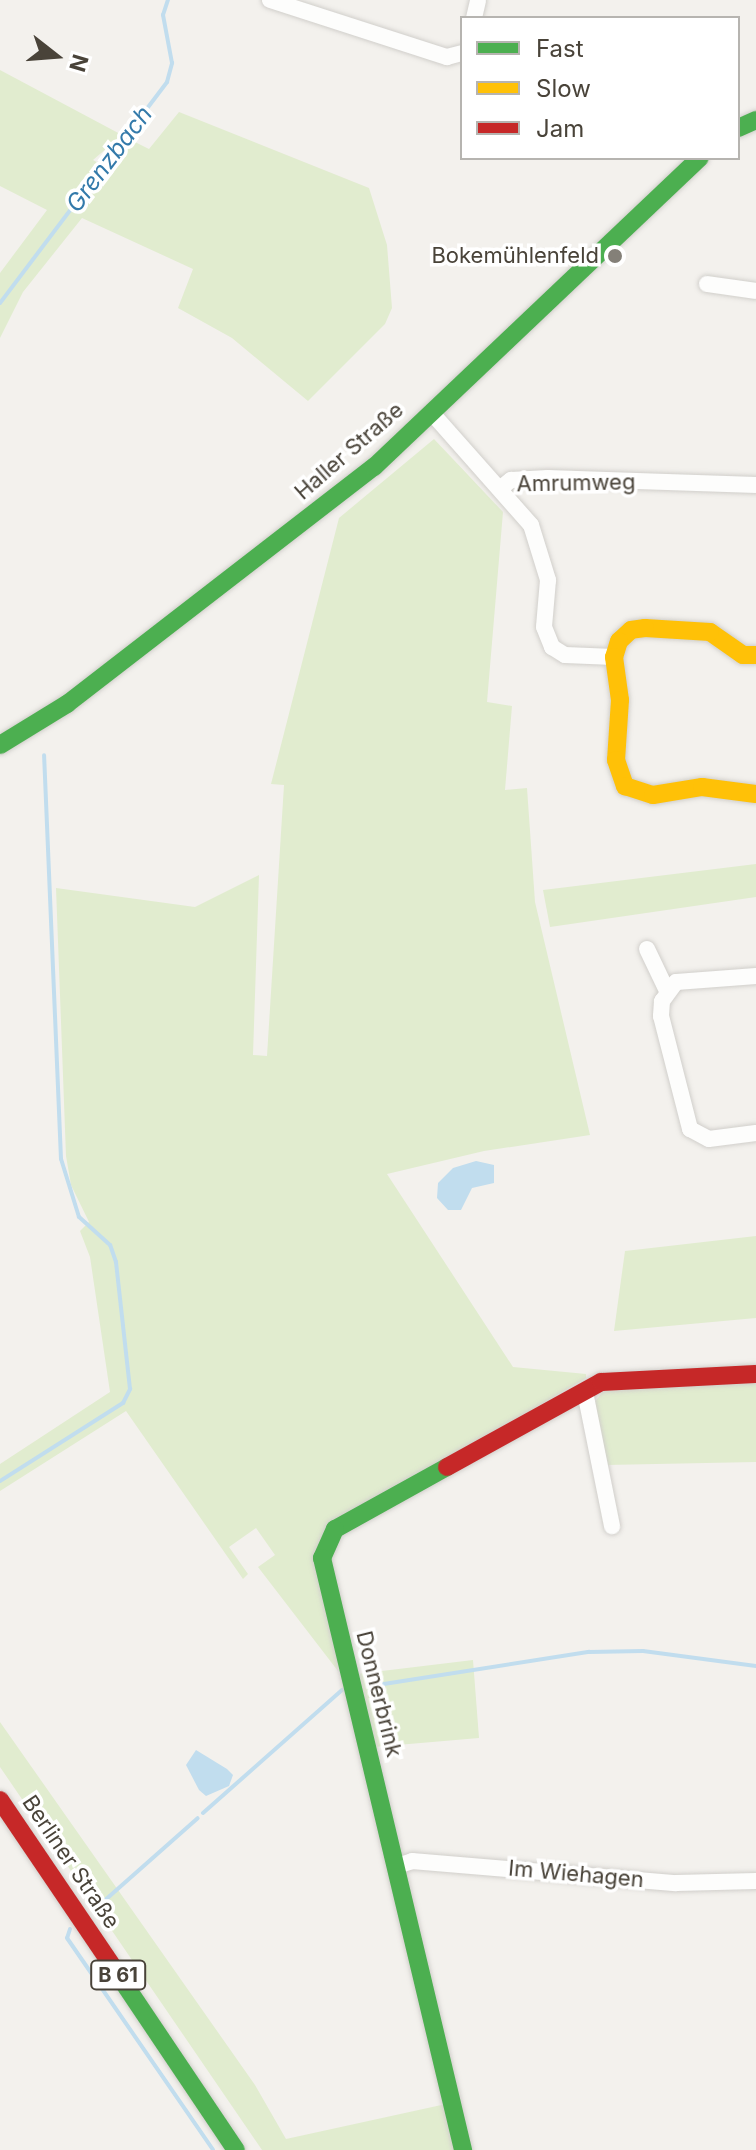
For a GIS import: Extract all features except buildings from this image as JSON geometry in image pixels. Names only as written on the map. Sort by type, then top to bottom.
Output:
[{"type":"street","points":[[270,0],[447,57],[460,54]]},
{"type":"street","name":"Haller Straße","points":[[0,745],[56,712],[374,467],[696,160]]},
{"type":"street","points":[[707,284],[756,291]]},
{"type":"street","name":"Amrumweg","points":[[431,412],[501,488],[511,480],[548,478],[756,485]]},
{"type":"street","points":[[501,488],[537,539],[548,580],[544,627],[552,647],[565,655],[614,657]]},
{"type":"street","points":[[756,655],[743,655],[710,632],[645,628],[631,630],[619,641],[614,657],[620,700],[616,760],[625,786],[653,795],[702,787],[756,794]]},
{"type":"street","points":[[647,949],[667,991],[661,1016],[690,1129],[709,1139],[756,1133]]},
{"type":"street","points":[[667,991],[688,980],[756,976]]},
{"type":"street","points":[[612,1526],[593,1387],[756,1374]]},
{"type":"street","name":"Donnerbrink","points":[[463,2150],[322,1558],[325,1543],[335,1529],[593,1387]]},
{"type":"street","name":"Berliner Straße","points":[[0,1800],[236,2150]]},
{"type":"street","name":"Im Wiehagen","points":[[397,1866],[412,1861],[676,1883],[756,1881]]},
{"type":"green space","points":[[0,70],[122,135],[93,160],[107,168],[131,140],[149,149],[179,112],[369,188],[387,245],[392,308],[385,324],[308,401],[232,338],[178,308],[193,269],[82,218],[23,292],[0,338],[0,273],[47,210],[0,186]]},
{"type":"green space","points":[[434,439],[503,512],[487,702],[512,706],[505,790],[527,788],[535,902],[590,1135],[484,1151],[387,1174],[513,1367],[586,1374],[586,1378],[331,1526],[338,1671],[258,1567],[275,1555],[256,1528],[229,1547],[248,1574],[243,1579],[126,1411],[0,1491],[0,1464],[110,1392],[90,1257],[80,1231],[89,1222],[71,1185],[66,1156],[56,888],[195,907],[259,875],[253,1055],[267,1056],[284,785],[271,784],[339,518]]},
{"type":"green space","points":[[756,864],[756,897],[550,927],[543,890]]},
{"type":"green space","points":[[756,1236],[756,1318],[614,1331],[625,1251]]},
{"type":"green space","points":[[756,1381],[756,1462],[606,1465],[594,1403],[604,1390]]},
{"type":"green space","points":[[473,1660],[479,1738],[374,1747],[357,1674]]},
{"type":"green space","points":[[0,1722],[255,2085],[286,2139],[446,2104],[457,2150],[262,2150],[0,1767]]},
{"type":"water","points":[[476,1161],[494,1165],[494,1183],[472,1188],[461,1210],[448,1210],[437,1198],[438,1183],[453,1168]]},
{"type":"water","points":[[196,1750],[233,1775],[229,1786],[206,1796],[199,1790],[186,1765]]},
{"type":"waterway","name":"Grenzbach","points":[[0,303],[167,82],[172,63],[163,15],[168,0]]},
{"type":"waterway","points":[[0,1481],[123,1403],[130,1389],[116,1262],[110,1245],[79,1217],[61,1159],[44,755]]},
{"type":"waterway","points":[[371,1686],[589,1652],[643,1651],[756,1666]]},
{"type":"waterway","points":[[203,1813],[342,1690]]},
{"type":"waterway","points":[[95,1909],[198,1818]]},
{"type":"waterway","points":[[70,1929],[67,1938],[213,2150]]},
{"type":"traffic: fast","points":[[740,127],[756,120]]},
{"type":"traffic: fast","points":[[0,745],[67,704],[374,467],[698,160]]},
{"type":"traffic: fast","points":[[447,1467],[335,1529],[322,1558],[463,2150]]},
{"type":"traffic: fast","points":[[121,1979],[236,2150]]},
{"type":"traffic: slow","points":[[756,655],[743,655],[710,632],[645,628],[631,630],[619,641],[614,657],[620,700],[616,760],[625,786],[653,795],[702,787],[756,794]]},
{"type":"traffic: jam","points":[[447,1467],[601,1382],[756,1374]]},
{"type":"traffic: jam","points":[[0,1800],[121,1979]]},
{"type":"place","name":"Bokemühlenfeld","points":[[615,256]]}]
